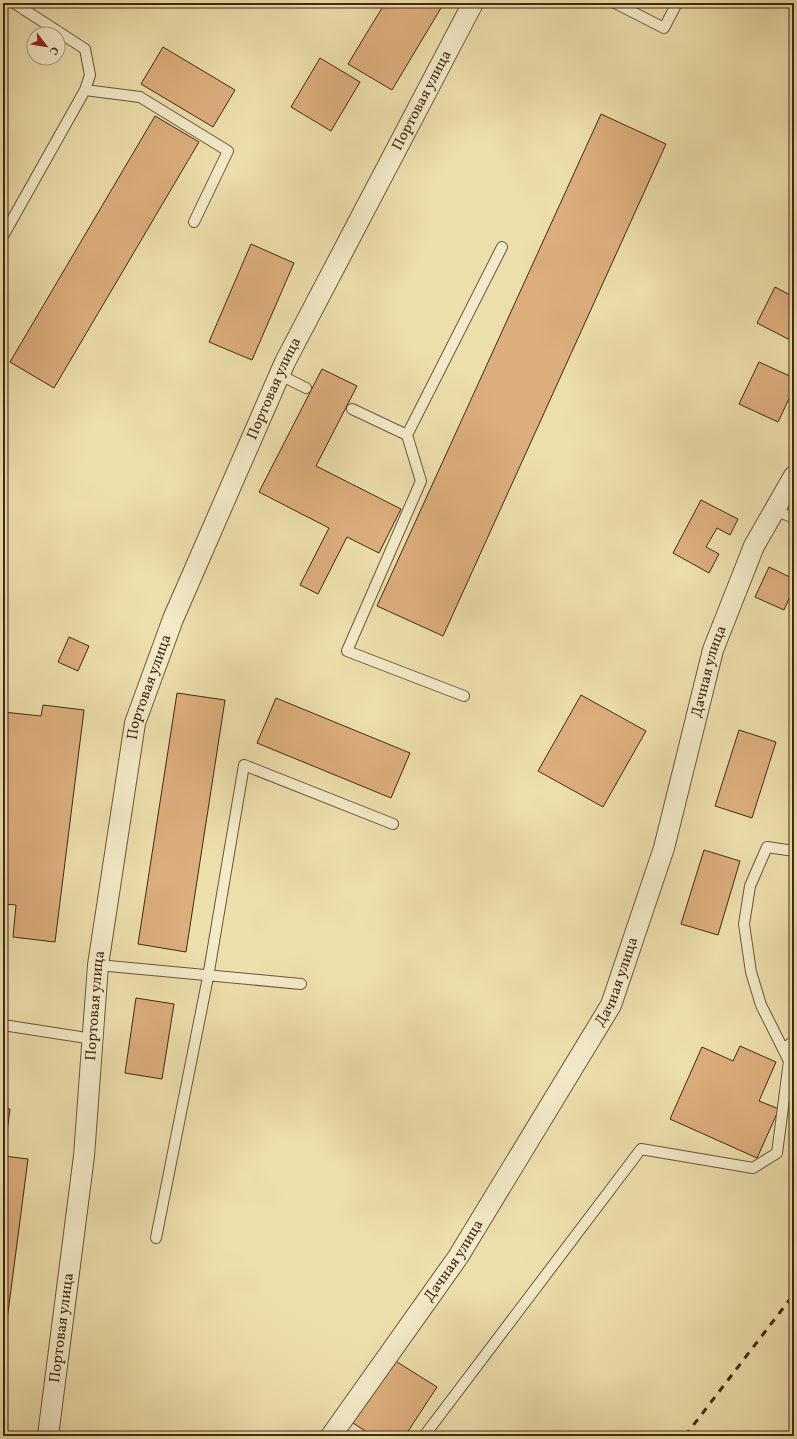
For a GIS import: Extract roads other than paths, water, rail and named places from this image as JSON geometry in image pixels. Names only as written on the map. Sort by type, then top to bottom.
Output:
[{"type":"street","name":"Портовая улица","points":[[48,1436],[84,1156],[98,966],[135,723],[173,619],[280,375],[473,3]]},
{"type":"street","name":"Дачная улица","points":[[331,1436],[458,1257],[611,1006],[664,848],[713,650],[754,546],[794,476]]},
{"type":"lane","points":[[3,236],[85,90],[90,75],[85,48],[14,3]]},
{"type":"lane","points":[[615,3],[664,28],[677,3]]},
{"type":"lane","points":[[85,90],[140,97],[228,151],[194,222]]},
{"type":"lane","points":[[464,696],[346,651],[421,481],[407,435],[502,247]]},
{"type":"lane","points":[[280,375],[306,388]]},
{"type":"lane","points":[[352,409],[407,435]]},
{"type":"lane","points":[[774,510],[794,518]]},
{"type":"lane","points":[[156,1238],[208,977],[244,765],[392,824]]},
{"type":"lane","points":[[424,1436],[641,1149],[753,1168],[777,1153],[789,1060],[761,1005],[753,979],[744,924],[750,886],[767,847],[794,851]]},
{"type":"lane","points":[[98,966],[208,977],[301,984]]},
{"type":"lane","points":[[3,1024],[93,1039]]},
{"type":"lane","points":[[783,1049],[794,1041]]},
{"type":"railway","points":[[685,1436],[794,1294]]}]
